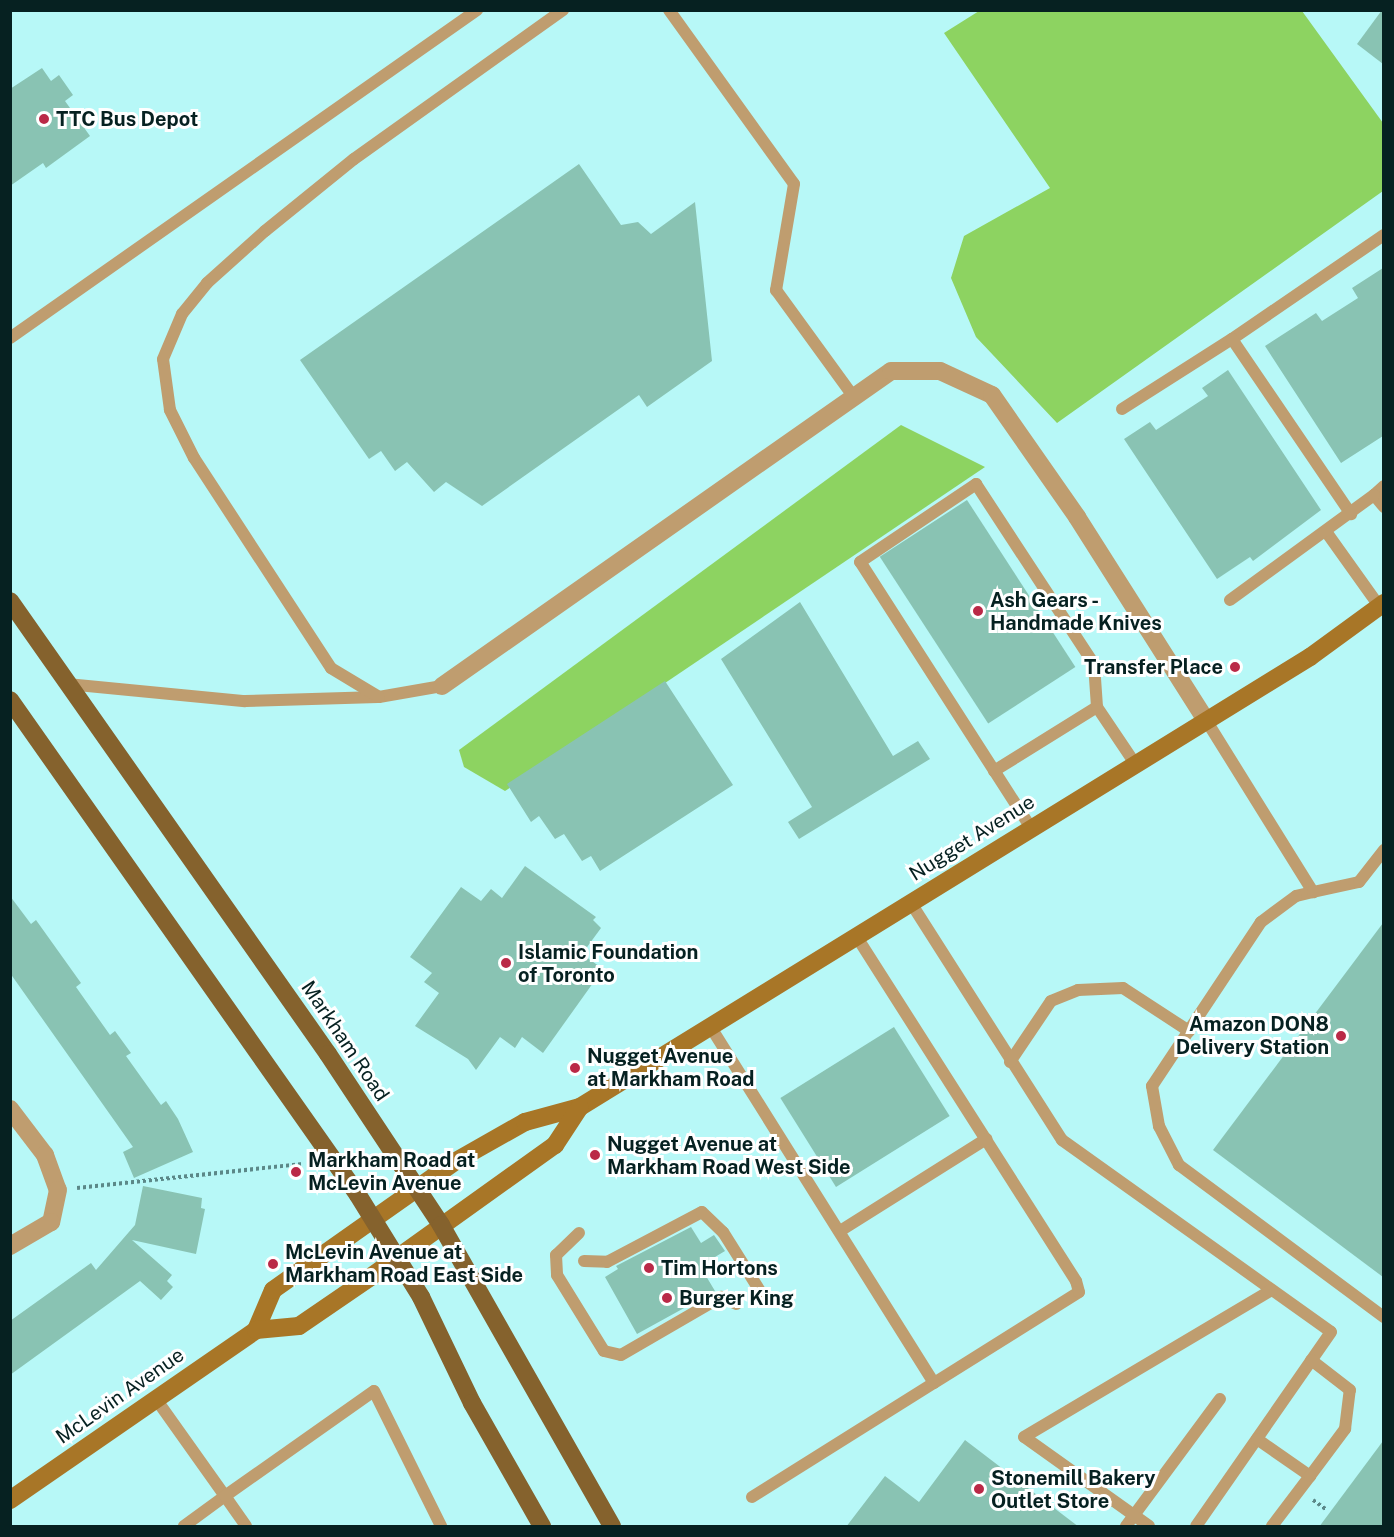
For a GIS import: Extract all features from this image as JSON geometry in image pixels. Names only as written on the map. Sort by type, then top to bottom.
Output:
[{"type":"main road","name":"Markham Road","points":[[10,601],[328,1054],[441,1225],[612,1527]]},
{"type":"main road","points":[[10,700],[297,1103],[397,1256],[542,1527]]},
{"type":"street","points":[[442,686],[551,613],[891,371],[940,371],[992,395],[1041,463],[1206,720]]},
{"type":"street","name":"Nugget Avenue","points":[[372,1218],[416,1188],[525,1122],[580,1107],[1310,657],[1382,605]]},
{"type":"street","name":"Nugget Avenue","points":[[397,1256],[555,1145],[580,1107]]},
{"type":"street","points":[[10,1109],[45,1155],[58,1190],[51,1222],[10,1246]]},
{"type":"street","points":[[256,1330],[273,1290],[372,1218]]},
{"type":"street","name":"McLevin Avenue","points":[[10,1500],[256,1330],[298,1326],[397,1256]]},
{"type":"lane","points":[[10,338],[477,10]]},
{"type":"lane","points":[[379,697],[331,668],[194,458],[170,410],[164,359],[182,314],[207,283],[265,231],[354,159],[562,10]]},
{"type":"lane","points":[[669,10],[794,184],[776,290],[853,396]]},
{"type":"lane","points":[[1122,409],[1232,339],[1383,235]]},
{"type":"lane","points":[[1232,339],[1351,514]]},
{"type":"lane","points":[[1030,828],[860,562],[976,484],[1094,664],[1097,707],[1136,765]]},
{"type":"lane","points":[[1230,600],[1327,533],[1379,490],[1383,507]]},
{"type":"lane","points":[[1327,533],[1382,605]]},
{"type":"lane","points":[[67,684],[245,701],[379,697],[442,686]]},
{"type":"lane","points":[[994,771],[1097,707]]},
{"type":"lane","points":[[1206,720],[1313,892]]},
{"type":"lane","points":[[1383,850],[1359,882],[1296,896],[1261,922],[1152,1086],[1159,1126],[1179,1165],[1383,1317]]},
{"type":"lane","points":[[910,903],[1062,1140],[1331,1332],[1196,1527]]},
{"type":"lane","points":[[752,1497],[1079,1292],[1076,1281],[857,937]]},
{"type":"lane","points":[[1010,1062],[1051,1000],[1078,990],[1123,988],[1189,1031]]},
{"type":"lane","points":[[710,1026],[934,1383]]},
{"type":"lane","points":[[840,1231],[986,1138]]},
{"type":"lane","points":[[584,1261],[607,1262],[702,1212],[723,1232],[760,1291]]},
{"type":"lane","points":[[579,1233],[556,1256],[557,1275],[604,1351],[621,1355],[721,1297],[737,1305]]},
{"type":"lane","points":[[1149,1527],[1024,1437],[1272,1290]]},
{"type":"lane","points":[[1272,1527],[1345,1429],[1350,1390],[1311,1360]]},
{"type":"lane","points":[[184,1527],[374,1391],[441,1527]]},
{"type":"lane","points":[[156,1399],[246,1527]]},
{"type":"lane","points":[[1125,1527],[1220,1399]]},
{"type":"lane","points":[[1257,1438],[1310,1476]]},
{"type":"path","points":[[58,1190],[303,1164]]},
{"type":"path","points":[[1310,1498],[1327,1510]]},
{"type":"green space","points":[[979,11],[1302,11],[1383,123],[1383,191],[1057,423],[976,337],[951,278],[964,236],[1050,188],[944,33]]},
{"type":"green space","points":[[901,425],[985,467],[505,791],[464,767],[459,750]]},
{"type":"building","points":[[1383,10],[1383,64],[1357,44]]},
{"type":"building","name":"TTC Bus Depot","points":[[42,68],[51,81],[59,75],[73,95],[65,101],[90,136],[46,168],[43,163],[10,186],[10,89]]},
{"type":"building","points":[[579,164],[621,225],[638,222],[651,234],[695,202],[712,361],[647,407],[639,395],[482,506],[446,482],[434,492],[407,462],[395,471],[381,451],[369,459],[300,360]]},
{"type":"building","points":[[1383,268],[1383,436],[1341,463],[1265,346],[1316,313],[1322,321],[1358,298],[1352,288]]},
{"type":"building","points":[[1228,370],[1321,510],[1253,561],[1250,557],[1217,579],[1124,439],[1150,422],[1156,430],[1208,396],[1202,388]]},
{"type":"building","name":"Ash Gears - Handmade Knives","points":[[967,500],[1075,667],[988,724],[880,557]]},
{"type":"building","points":[[800,602],[893,756],[918,741],[930,759],[799,839],[788,822],[812,807],[721,659]]},
{"type":"building","points":[[665,681],[733,785],[600,871],[591,856],[582,861],[564,834],[555,839],[539,816],[531,822],[507,784]]},
{"type":"building","name":"Islamic Foundation of Toronto","points":[[525,866],[596,917],[593,920],[601,928],[582,954],[603,969],[543,1053],[522,1037],[515,1048],[500,1037],[476,1070],[468,1059],[415,1026],[439,993],[424,982],[432,973],[410,957],[461,887],[481,901],[491,889],[502,898]]},
{"type":"building","points":[[10,896],[31,924],[36,920],[81,983],[76,987],[110,1035],[115,1031],[131,1053],[126,1056],[161,1105],[166,1101],[178,1119],[193,1152],[134,1178],[123,1152],[133,1147],[10,973]]},
{"type":"building","name":"Amazon DON8 Delivery Station","points":[[1383,923],[1383,1277],[1213,1150]]},
{"type":"building","points":[[894,1027],[950,1116],[836,1187],[780,1098]]},
{"type":"building","points":[[143,1186],[202,1198],[201,1208],[205,1209],[196,1254],[132,1240],[172,1275],[167,1281],[173,1287],[161,1300],[140,1281],[10,1375],[10,1321],[91,1263],[96,1270],[135,1225]]},
{"type":"building","points":[[691,1227],[701,1243],[714,1235],[725,1251],[700,1266],[715,1291],[637,1334],[605,1277],[618,1269],[616,1266]]},
{"type":"building","name":"Stonemill Bakery Outlet Store","points":[[965,1440],[1079,1527],[846,1527],[885,1476],[919,1502]]},
{"type":"building","points":[[1383,1441],[1383,1527],[1319,1527]]},
{"type":"place","name":"TTC Bus Depot","points":[[44,119]]},
{"type":"place","name":"Ash Gears - Handmade Knives","points":[[978,611]]},
{"type":"place","name":"Transfer Place","points":[[1235,667]]},
{"type":"place","name":"Islamic Foundation of Toronto","points":[[506,963]]},
{"type":"place","name":"Amazon DON8 Delivery Station","points":[[1341,1036]]},
{"type":"place","name":"Nugget Avenue at Markham Road","points":[[575,1068]]},
{"type":"place","name":"Nugget Avenue at Markham Road West Side","points":[[595,1155]]},
{"type":"place","name":"Markham Road at McLevin Avenue","points":[[296,1172]]},
{"type":"place","name":"McLevin Avenue at Markham Road East Side","points":[[273,1264]]},
{"type":"place","name":"Tim Hortons","points":[[649,1268]]},
{"type":"place","name":"Burger King","points":[[667,1298]]},
{"type":"place","name":"Stonemill Bakery Outlet Store","points":[[979,1489]]}]
